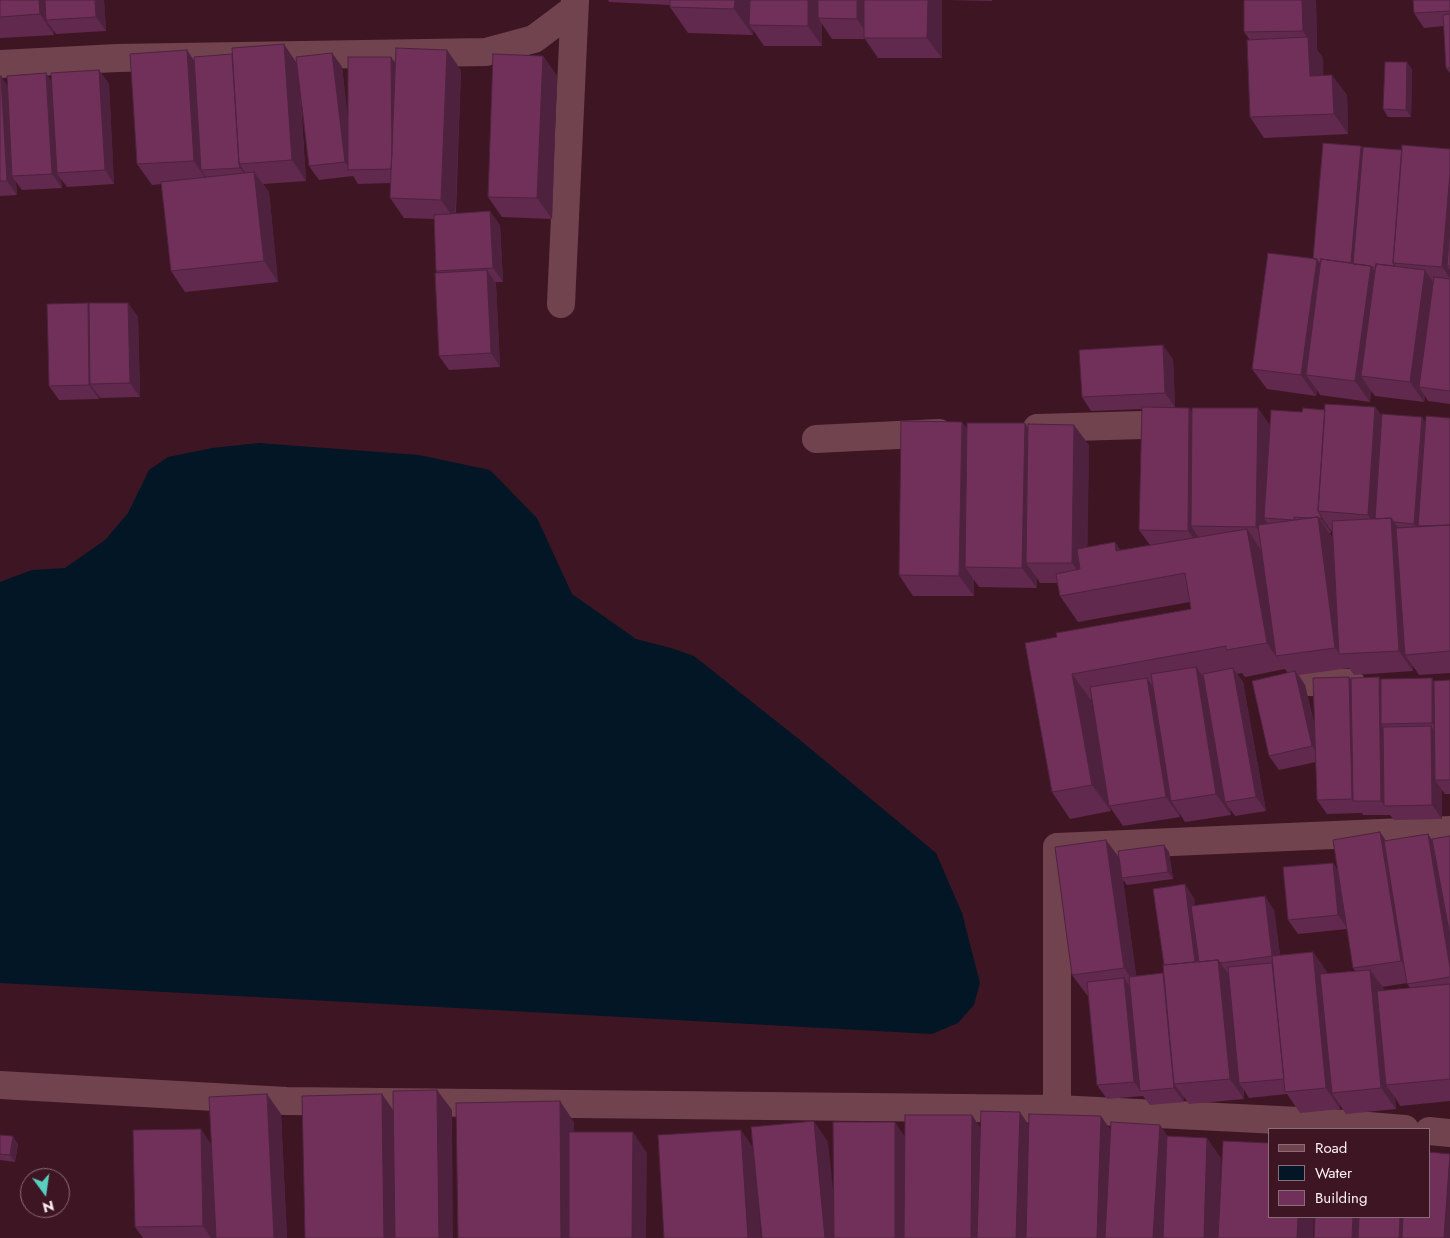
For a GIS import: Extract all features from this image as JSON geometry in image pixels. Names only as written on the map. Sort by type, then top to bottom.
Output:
[{"type":"street","points":[[0,64],[127,58],[486,52],[534,38],[574,4]]},
{"type":"street","points":[[561,304],[574,4]]},
{"type":"street","points":[[1011,430],[1207,423]]},
{"type":"street","points":[[816,439],[962,432]]},
{"type":"street","points":[[1310,682],[1375,683]]},
{"type":"street","points":[[1057,1110],[1057,847],[1450,830]]},
{"type":"street","points":[[0,1086],[286,1101],[1057,1110],[1320,1122],[1393,1128]]},
{"type":"street","points":[[1430,1131],[1450,1133]]},
{"type":"water","points":[[259,443],[419,455],[490,470],[537,518],[572,594],[636,639],[694,656],[800,740],[936,853],[962,913],[980,983],[974,1005],[958,1023],[932,1034],[0,983],[0,582],[32,570],[65,568],[105,540],[128,513],[149,470],[168,457],[212,448]]},
{"type":"building","points":[[0,0],[39,0],[40,14],[0,17]]},
{"type":"building","points":[[45,0],[95,0],[96,17],[46,20]]},
{"type":"building","points":[[670,0],[735,0],[734,9],[670,7]]},
{"type":"building","points":[[750,0],[808,0],[808,26],[749,25]]},
{"type":"building","points":[[818,0],[857,0],[857,19],[818,18]]},
{"type":"building","points":[[864,0],[928,0],[927,38],[864,38]]},
{"type":"building","points":[[1244,0],[1302,0],[1303,31],[1244,32]]},
{"type":"building","points":[[1413,0],[1450,0],[1450,11],[1414,13]]},
{"type":"building","points":[[1450,14],[1450,68],[1446,68],[1443,15]]},
{"type":"building","points":[[1308,37],[1310,76],[1332,75],[1334,114],[1250,117],[1247,40]]},
{"type":"building","points":[[284,44],[292,160],[239,164],[232,48]]},
{"type":"building","points":[[396,48],[447,50],[441,200],[390,198]]},
{"type":"building","points":[[187,50],[194,161],[137,164],[130,54]]},
{"type":"building","points":[[332,53],[345,162],[309,166],[296,57]]},
{"type":"building","points":[[232,54],[240,168],[201,170],[194,57]]},
{"type":"building","points":[[493,54],[543,56],[537,198],[488,197]]},
{"type":"building","points":[[348,57],[391,57],[391,169],[348,170]]},
{"type":"building","points":[[1385,62],[1407,62],[1406,110],[1383,109]]},
{"type":"building","points":[[99,70],[105,170],[57,173],[51,73]]},
{"type":"building","points":[[46,73],[52,174],[12,176],[7,76]]},
{"type":"building","points":[[1,76],[7,181],[0,181]]},
{"type":"building","points":[[1323,143],[1361,146],[1351,263],[1321,259],[1321,262],[1318,262],[1317,259],[1313,259]]},
{"type":"building","points":[[1402,145],[1450,149],[1450,173],[1442,267],[1393,263]]},
{"type":"building","points":[[1363,147],[1402,150],[1393,263],[1395,266],[1376,264],[1376,267],[1372,267],[1353,264]]},
{"type":"building","points":[[254,172],[264,261],[171,271],[161,182]]},
{"type":"building","points":[[490,211],[493,268],[436,271],[434,215]]},
{"type":"building","points":[[1450,228],[1450,266],[1447,266]]},
{"type":"building","points":[[1268,253],[1317,259],[1301,375],[1252,369]]},
{"type":"building","points":[[1321,259],[1371,266],[1355,381],[1306,375]]},
{"type":"building","points":[[1376,264],[1425,270],[1410,382],[1361,376]]},
{"type":"building","points":[[487,270],[491,353],[439,356],[435,273]]},
{"type":"building","points":[[1434,277],[1450,279],[1450,391],[1419,387]]},
{"type":"building","points":[[88,303],[89,385],[49,386],[47,304]]},
{"type":"building","points":[[89,303],[128,303],[130,383],[90,384]]},
{"type":"building","points":[[1163,345],[1165,393],[1082,397],[1079,350]]},
{"type":"building","points":[[1325,404],[1375,407],[1368,515],[1318,511]]},
{"type":"building","points":[[1142,407],[1189,408],[1188,531],[1139,530]]},
{"type":"building","points":[[1192,408],[1258,408],[1256,527],[1191,526]]},
{"type":"building","points":[[1303,408],[1325,410],[1318,511],[1321,519],[1318,517],[1294,517],[1294,520],[1264,518],[1271,410],[1302,412]]},
{"type":"building","points":[[1382,414],[1422,417],[1414,524],[1394,522],[1391,518],[1375,519]]},
{"type":"building","points":[[1426,416],[1450,418],[1450,525],[1418,526]]},
{"type":"building","points":[[901,421],[962,422],[959,576],[899,575]]},
{"type":"building","points":[[967,423],[1025,423],[1022,568],[965,567]]},
{"type":"building","points":[[1028,424],[1074,425],[1072,563],[1026,563]]},
{"type":"building","points":[[1318,517],[1335,648],[1276,656],[1258,525]]},
{"type":"building","points":[[1391,518],[1399,651],[1339,654],[1332,521]]},
{"type":"building","points":[[1450,525],[1450,651],[1405,655],[1396,528]]},
{"type":"building","points":[[1247,529],[1267,643],[1226,650],[1226,646],[1072,674],[1092,785],[1052,792],[1025,643],[1057,637],[1056,633],[1191,609],[1185,573],[1060,596],[1056,574],[1080,569],[1077,549],[1115,542],[1116,551]]},
{"type":"building","points":[[1196,667],[1216,794],[1171,801],[1151,674]]},
{"type":"building","points":[[1233,668],[1256,797],[1225,802],[1203,674]]},
{"type":"building","points":[[1295,671],[1312,746],[1269,756],[1252,681]]},
{"type":"building","points":[[1349,677],[1352,799],[1317,800],[1313,678]]},
{"type":"building","points":[[1379,677],[1381,801],[1353,801],[1351,678]]},
{"type":"building","points":[[1147,678],[1166,797],[1109,806],[1090,687]]},
{"type":"building","points":[[1432,678],[1432,723],[1381,724],[1381,679]]},
{"type":"building","points":[[1450,680],[1450,780],[1435,780],[1434,681]]},
{"type":"building","points":[[1431,726],[1432,805],[1384,806],[1383,727]]},
{"type":"building","points":[[1380,832],[1401,961],[1353,968],[1333,840]]},
{"type":"building","points":[[1428,834],[1450,977],[1407,984],[1384,841]]},
{"type":"building","points":[[1450,836],[1450,936],[1432,839]]},
{"type":"building","points":[[1106,840],[1124,968],[1072,975],[1055,847]]},
{"type":"building","points":[[1164,845],[1168,872],[1122,878],[1118,851]]},
{"type":"building","points":[[1333,863],[1338,915],[1288,920],[1283,867]]},
{"type":"building","points":[[1185,884],[1195,962],[1164,965],[1153,889]]},
{"type":"building","points":[[1265,896],[1272,956],[1221,963],[1218,960],[1199,962],[1191,906]]},
{"type":"building","points":[[1313,952],[1326,1088],[1285,1092],[1272,956]]},
{"type":"building","points":[[1218,960],[1230,1079],[1174,1084],[1163,965]]},
{"type":"building","points":[[1272,963],[1284,1079],[1239,1083],[1228,967]]},
{"type":"building","points":[[1370,970],[1381,1088],[1332,1093],[1320,974]]},
{"type":"building","points":[[1163,973],[1174,1088],[1140,1091],[1129,977]]},
{"type":"building","points":[[1124,978],[1134,1082],[1097,1085],[1087,982]]},
{"type":"building","points":[[1450,984],[1450,1079],[1386,1085],[1377,991]]},
{"type":"building","points":[[437,1090],[439,1238],[395,1238],[393,1091]]},
{"type":"building","points":[[267,1094],[274,1238],[216,1238],[209,1097]]},
{"type":"building","points":[[382,1094],[384,1238],[305,1238],[302,1096]]},
{"type":"building","points":[[560,1101],[561,1238],[458,1238],[456,1103]]},
{"type":"building","points":[[981,1111],[1020,1112],[1016,1238],[977,1238]]},
{"type":"building","points":[[1029,1114],[1101,1116],[1097,1238],[1026,1238]]},
{"type":"building","points":[[905,1115],[972,1115],[971,1238],[904,1238]]},
{"type":"building","points":[[814,1121],[825,1238],[762,1238],[751,1127]]},
{"type":"building","points":[[833,1122],[895,1122],[895,1238],[834,1238]]},
{"type":"building","points":[[1111,1122],[1160,1125],[1153,1238],[1105,1238]]},
{"type":"building","points":[[201,1129],[203,1226],[135,1227],[133,1130]]},
{"type":"building","points":[[741,1130],[748,1238],[664,1238],[658,1135]]},
{"type":"building","points":[[569,1132],[633,1132],[632,1238],[569,1238]]},
{"type":"building","points":[[0,1135],[13,1136],[10,1155],[0,1154]]},
{"type":"building","points":[[1167,1136],[1207,1138],[1204,1238],[1163,1238]]},
{"type":"building","points":[[1223,1141],[1268,1143],[1268,1218],[1298,1218],[1297,1238],[1218,1238]]},
{"type":"building","points":[[1430,1152],[1450,1154],[1444,1238],[1402,1238],[1403,1218],[1430,1218]]},
{"type":"building","points":[[1315,1218],[1353,1218],[1352,1238],[1314,1238]]},
{"type":"building","points":[[1359,1218],[1400,1218],[1399,1238],[1358,1238]]}]
